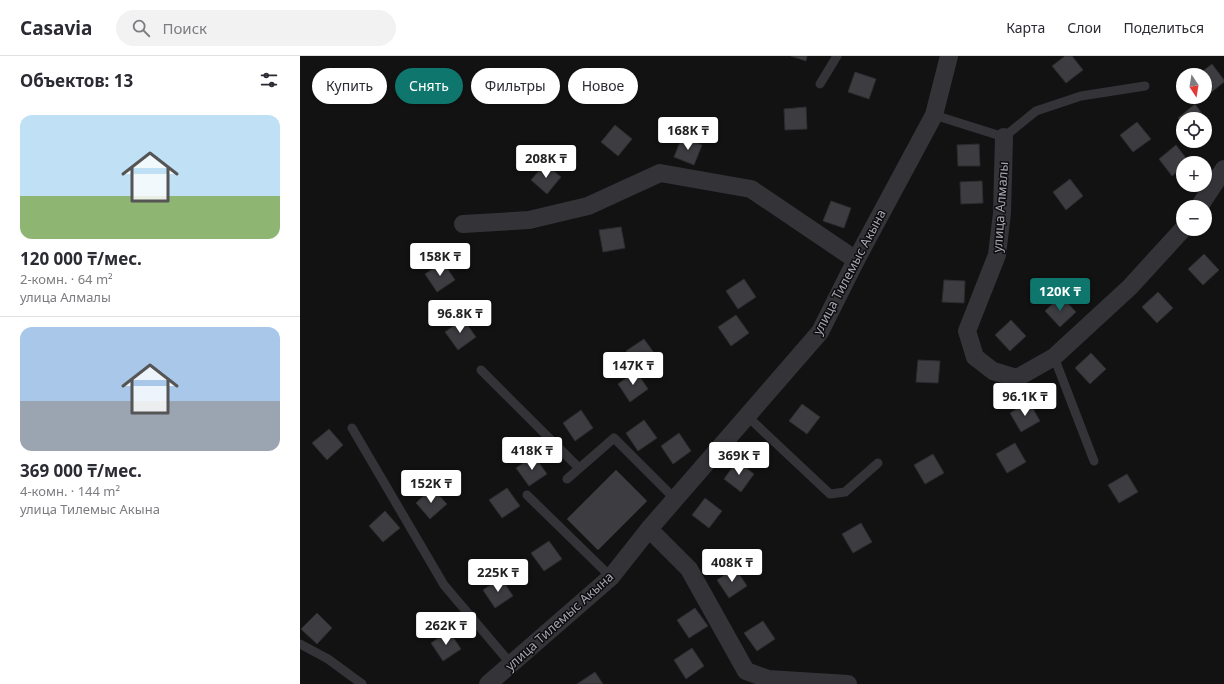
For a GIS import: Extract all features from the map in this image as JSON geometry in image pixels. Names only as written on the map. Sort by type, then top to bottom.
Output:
[{"type":"street","name":"улица Тилемыс Акына","points":[[488,684],[611,577],[649,529],[820,332],[856,260],[934,115],[949,56]]},
{"type":"street","name":"улица Алмалы","points":[[1004,137],[1002,213],[998,255],[967,331],[975,357],[993,370],[1017,378],[1054,357],[1130,287],[1177,236]]},
{"type":"street","points":[[1204,200],[1224,169]]},
{"type":"street","points":[[462,224],[529,220],[588,206],[660,173],[751,189],[856,260]]},
{"type":"street","points":[[649,529],[689,569],[746,671],[768,679],[848,684]]},
{"type":"lane","points":[[820,84],[837,56]]},
{"type":"lane","points":[[934,115],[1004,137],[1036,110],[1081,96],[1145,86]]},
{"type":"lane","points":[[1054,357],[1094,461]]},
{"type":"lane","points":[[481,370],[579,468]]},
{"type":"lane","points":[[747,416],[830,494],[845,492],[878,463]]},
{"type":"lane","points":[[352,428],[444,585],[511,664]]},
{"type":"lane","points":[[567,479],[614,438],[675,499]]},
{"type":"lane","points":[[528,495],[611,577]]},
{"type":"lane","points":[[300,644],[328,659],[362,684]]},
{"type":"building","points":[[791,56],[807,56],[806,61]]},
{"type":"building","points":[[1065,56],[1072,56],[1083,70],[1066,83],[1052,66]]},
{"type":"building","points":[[1212,64],[1224,80],[1224,82],[1212,92],[1212,68],[1207,68]]},
{"type":"building","points":[[855,72],[876,79],[869,99],[848,92]]},
{"type":"building","points":[[1195,104],[1201,112],[1185,112]]},
{"type":"building","points":[[806,107],[807,129],[785,130],[784,109]]},
{"type":"building","points":[[1137,122],[1151,139],[1133,152],[1120,135]]},
{"type":"building","points":[[615,125],[632,139],[618,156],[601,142]]},
{"type":"building","points":[[682,137],[702,145],[694,165],[674,157]]},
{"type":"building","points":[[979,144],[980,166],[958,166],[957,145]]},
{"type":"building","points":[[1176,145],[1176,148],[1178,148],[1184,156],[1176,156],[1176,173],[1172,176],[1159,159]]},
{"type":"building","points":[[545,164],[561,177],[547,194],[531,180]]},
{"type":"building","points":[[1070,179],[1083,196],[1066,210],[1053,192]]},
{"type":"building","points":[[982,181],[983,203],[961,204],[960,182]]},
{"type":"building","points":[[831,201],[851,208],[844,228],[823,221]]},
{"type":"building","points":[[621,227],[625,248],[603,252],[599,230]]},
{"type":"building","points":[[1204,254],[1219,270],[1203,285],[1188,269]]},
{"type":"building","points":[[443,262],[455,280],[437,292],[425,274]]},
{"type":"building","points":[[744,279],[756,297],[738,309],[726,291]]},
{"type":"building","points":[[944,280],[965,281],[964,303],[942,302]]},
{"type":"building","points":[[1158,292],[1173,308],[1157,323],[1142,307]]},
{"type":"building","points":[[1061,296],[1076,312],[1060,327],[1045,311]]},
{"type":"building","points":[[736,315],[749,333],[731,346],[718,327]]},
{"type":"building","points":[[463,319],[476,337],[458,350],[445,332]]},
{"type":"building","points":[[1011,320],[1026,336],[1010,351],[995,335]]},
{"type":"building","points":[[644,339],[657,357],[639,369],[626,351]]},
{"type":"building","points":[[1091,353],[1106,369],[1090,384],[1075,368]]},
{"type":"building","points":[[918,360],[940,361],[938,383],[916,382]]},
{"type":"building","points":[[636,371],[648,389],[630,402],[618,384]]},
{"type":"building","points":[[1029,402],[1040,421],[1021,432],[1010,413]]},
{"type":"building","points":[[802,404],[820,417],[807,434],[789,421]]},
{"type":"building","points":[[581,410],[593,428],[575,441],[563,423]]},
{"type":"building","points":[[644,420],[657,438],[638,451],[626,433]]},
{"type":"building","points":[[329,429],[343,445],[327,460],[312,443]]},
{"type":"building","points":[[679,433],[691,451],[673,464],[661,446]]},
{"type":"building","points":[[1015,443],[1026,462],[1007,473],[996,454]]},
{"type":"building","points":[[933,454],[944,473],[925,484],[914,465]]},
{"type":"building","points":[[534,456],[547,474],[529,486],[516,468]]},
{"type":"building","points":[[737,461],[754,474],[741,492],[724,479]]},
{"type":"building","points":[[616,470],[647,501],[598,550],[567,519]]},
{"type":"building","points":[[1127,474],[1138,492],[1119,503],[1108,485]]},
{"type":"building","points":[[432,488],[447,504],[430,519],[416,503]]},
{"type":"building","points":[[507,488],[520,506],[502,518],[489,500]]},
{"type":"building","points":[[705,498],[722,511],[709,528],[692,515]]},
{"type":"building","points":[[385,511],[400,528],[383,542],[369,526]]},
{"type":"building","points":[[861,523],[872,542],[853,553],[842,534]]},
{"type":"building","points":[[549,541],[562,559],[544,571],[531,553]]},
{"type":"building","points":[[735,568],[747,586],[729,598],[717,580]]},
{"type":"building","points":[[501,578],[513,596],[495,608],[483,590]]},
{"type":"building","points":[[695,608],[708,626],[689,638],[677,620]]},
{"type":"building","points":[[317,613],[332,628],[317,644],[301,629]]},
{"type":"building","points":[[763,621],[775,639],[757,651],[744,633]]},
{"type":"building","points":[[449,631],[461,649],[443,661],[431,643]]},
{"type":"building","points":[[692,648],[704,666],[686,679],[674,660]]},
{"type":"building","points":[[595,672],[603,684],[577,684]]}]
